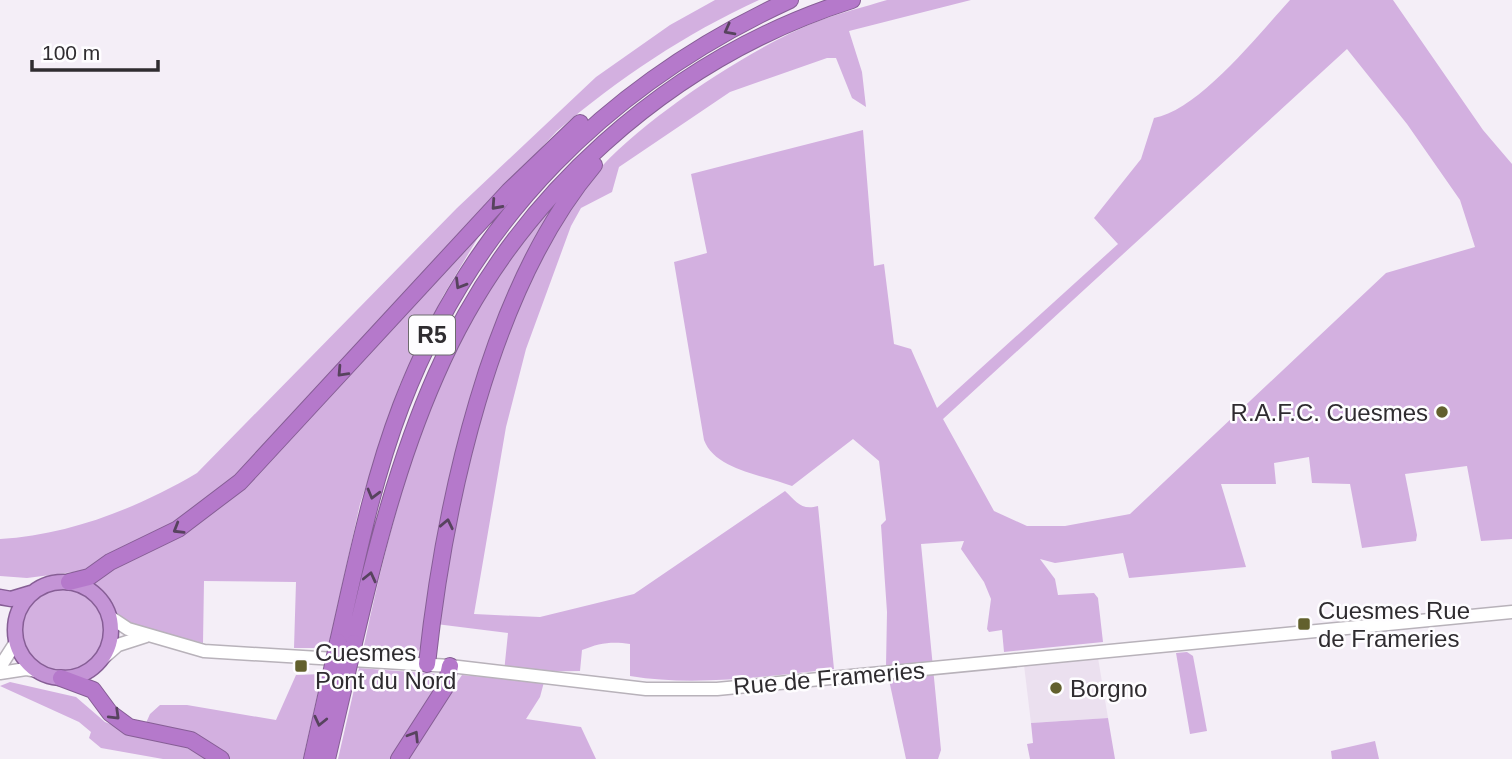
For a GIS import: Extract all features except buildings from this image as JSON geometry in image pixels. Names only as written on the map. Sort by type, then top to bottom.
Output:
[{"type":"highway","name":"R5","points":[[312,759],[336,685],[385,453],[400,408],[437,325],[472,266],[512,209],[574,142],[636,89],[725,32],[790,0]]},
{"type":"highway","name":"R5","points":[[346,642],[419,416],[456,333],[484,285],[530,220],[588,158],[625,124],[698,72],[733,51],[800,19],[850,1]]},
{"type":"highway","points":[[0,597],[11,599],[32,593],[50,583],[89,577],[110,562],[170,534],[201,514],[240,482],[543,156],[613,96],[636,89]]},
{"type":"highway","points":[[427,664],[440,557],[456,483],[502,333],[522,282],[550,227],[577,185],[616,142],[625,124]]},
{"type":"highway","points":[[61,678],[83,674],[101,660],[111,635],[110,617],[95,593],[69,582]]},
{"type":"highway","points":[[16,640],[16,618],[32,593]]},
{"type":"highway","points":[[0,624],[16,640],[25,659],[40,672],[93,690],[110,713],[129,727],[191,740],[221,759]]},
{"type":"highway","points":[[399,759],[446,686],[450,666]]},
{"type":"highway","name":"R5","points":[[327,759],[336,685]]},
{"type":"main road","name":"Rue de Frameries","points":[[110,617],[128,629],[204,652],[427,664],[646,688],[717,689],[1512,612]]},
{"type":"main road","points":[[101,660],[118,645],[147,636]]},
{"type":"main road","points":[[0,667],[16,640]]},
{"type":"main road","points":[[0,673],[26,669],[40,672]]},
{"type":"shaded area","points":[[715,0],[759,0],[705,27],[653,58],[557,131],[224,488],[156,535],[89,570],[27,578],[0,576],[0,539],[52,532],[102,518],[151,498],[197,473],[457,208],[596,77],[670,25]]},
{"type":"shaded area","points":[[887,0],[971,0],[849,31],[862,72],[866,107],[852,98],[836,58],[827,58],[730,92],[619,167],[612,192],[581,208],[571,226],[526,349],[506,427],[474,614],[540,617],[634,594],[785,491],[803,506],[818,506],[834,669],[732,679],[655,679],[630,676],[630,644],[611,643],[582,650],[580,671],[504,672],[508,633],[436,624],[459,509],[490,388],[510,329],[534,272],[562,220],[595,174],[615,153],[668,109],[729,67],[789,34],[825,19]]},
{"type":"shaded area","points":[[1290,0],[1393,0],[1483,130],[1512,164],[1512,539],[1481,541],[1467,466],[1405,474],[1416,541],[1362,548],[1350,484],[1312,483],[1309,457],[1274,463],[1276,484],[1221,484],[1246,567],[1129,578],[1123,553],[1055,563],[1040,559],[1055,579],[1058,595],[1094,593],[1098,598],[1103,642],[1004,652],[1002,630],[989,632],[987,629],[991,599],[984,582],[961,549],[964,541],[921,544],[941,750],[938,759],[906,759],[886,666],[887,612],[881,525],[886,520],[879,461],[853,439],[792,486],[729,465],[710,450],[704,440],[674,262],[707,253],[691,174],[863,130],[874,266],[884,264],[894,344],[911,349],[937,408],[1118,244],[1094,218],[1141,159],[1154,118],[1171,112],[1208,87]],"holes":[[[1347,49],[1407,124],[1460,200],[1475,247],[1386,273],[1130,514],[1065,526],[1027,526],[994,511],[943,419]]]},
{"type":"shaded area","points":[[559,198],[561,200],[485,370],[423,645],[415,655],[363,650],[396,511],[426,421],[444,377],[464,334],[496,280]]},
{"type":"shaded area","points":[[482,231],[443,296],[400,384],[360,504],[328,648],[294,648],[296,582],[204,581],[203,643],[124,624],[106,599],[89,583],[108,569],[178,536]]},
{"type":"shaded area","points":[[56,589],[72,589],[87,596],[98,607],[105,622],[102,646],[93,659],[72,671],[56,671],[41,664],[30,653],[23,638],[23,622],[30,607],[41,596]]},
{"type":"shaded area","points":[[1187,652],[1193,656],[1207,731],[1190,734],[1176,653]]},
{"type":"shaded area","points":[[1098,658],[1108,718],[1031,723],[1024,665]]},
{"type":"shaded area","points":[[359,668],[438,674],[441,681],[396,759],[338,759]]},
{"type":"shaded area","points":[[322,674],[303,759],[226,759],[146,723],[150,714],[160,705],[187,705],[276,720],[296,675]]},
{"type":"shaded area","points":[[462,675],[544,682],[540,697],[526,719],[581,727],[596,759],[406,759]]},
{"type":"shaded area","points":[[10,682],[76,697],[105,722],[135,734],[193,749],[210,759],[163,759],[101,748],[89,738],[91,732],[79,722],[0,686]]},
{"type":"shaded area","points":[[1108,718],[1115,759],[1030,759],[1027,744],[1033,743],[1031,723]]},
{"type":"shaded area","points":[[1375,741],[1379,759],[1332,759],[1331,751]]},
{"type":"place","name":"R.A.F.C. Cuesmes","points":[[1442,412]]},
{"type":"place","name":"Cuesmes Rue de Frameries","points":[[1304,624]]},
{"type":"place","name":"Cuesmes Pont du Nord","points":[[301,666]]},
{"type":"place","name":"Borgno","points":[[1056,688]]}]
